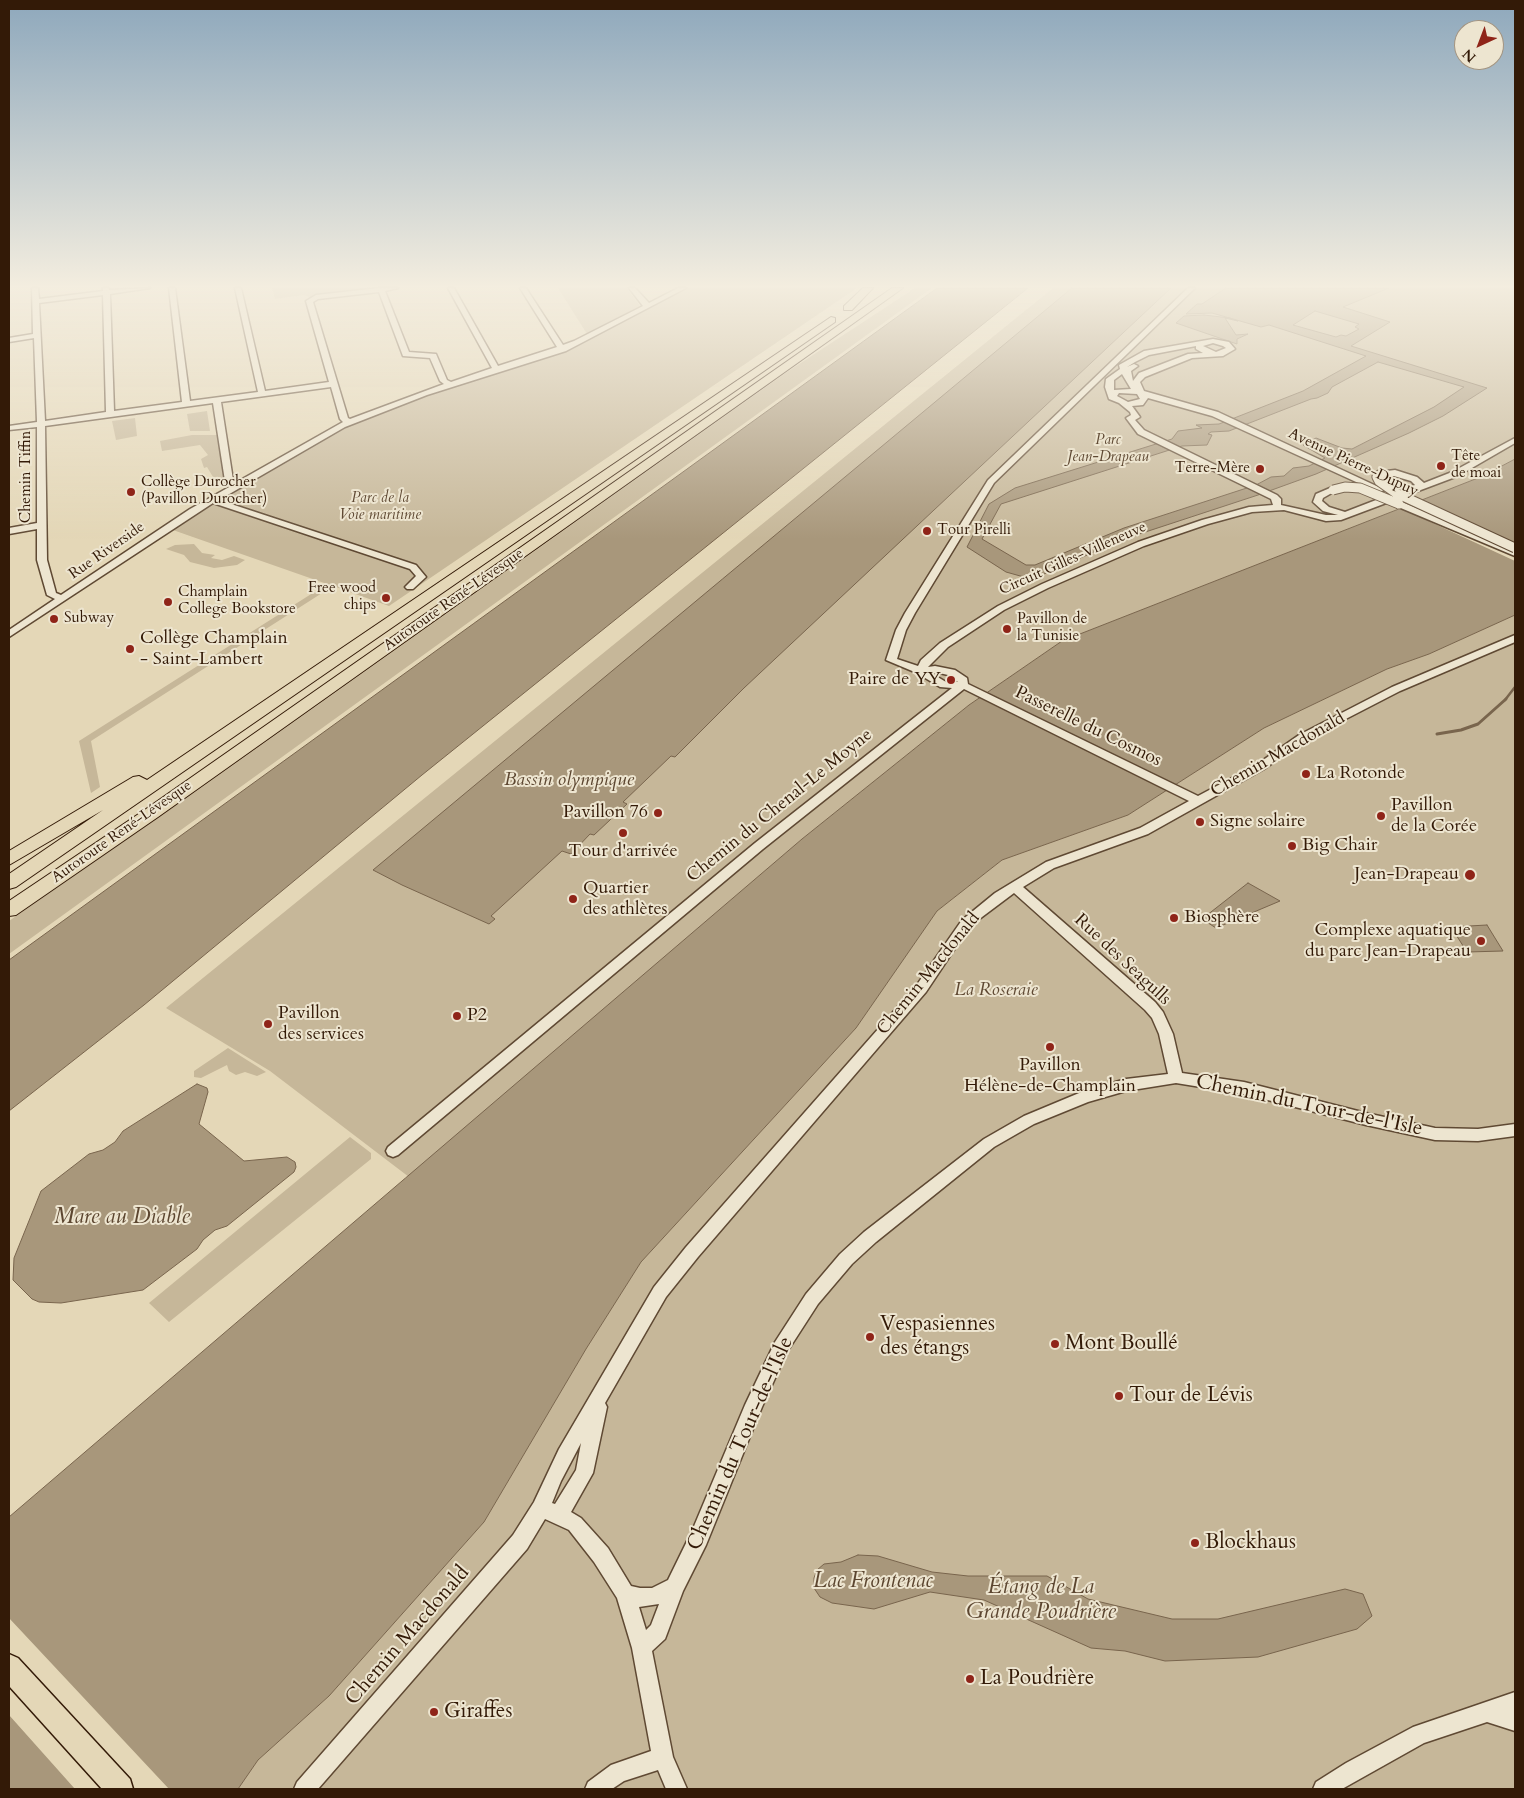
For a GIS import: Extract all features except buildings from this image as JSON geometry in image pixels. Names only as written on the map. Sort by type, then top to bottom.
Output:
[{"type":"highway","name":"Autoroute René-Lévesque","points":[[9,883],[755,372]]},
{"type":"highway","name":"Autoroute René-Lévesque","points":[[9,910],[158,808],[779,372]]},
{"type":"highway","points":[[9,859],[138,782],[240,726]]},
{"type":"highway","points":[[9,855],[30,845]]},
{"type":"main road","points":[[9,1667],[120,1789]]},
{"type":"street","name":"Chemin Tiffin","points":[[39,372],[43,566],[52,595],[62,598]]},
{"type":"street","points":[[109,372],[110,414]]},
{"type":"street","points":[[182,372],[186,404]]},
{"type":"street","points":[[257,372],[262,394]]},
{"type":"street","points":[[329,372],[344,419],[349,422]]},
{"type":"street","points":[[440,372],[444,381],[448,384]]},
{"type":"street","name":"Rue Riverside","points":[[9,634],[211,500],[349,422],[448,384],[488,372]]},
{"type":"street","points":[[921,670],[891,660],[901,630],[944,555],[991,482],[1105,372]]},
{"type":"street","points":[[1118,372],[1109,383],[1114,400],[1123,403],[1138,402]]},
{"type":"street","points":[[1126,372],[1138,402]]},
{"type":"street","points":[[1152,372],[1142,376],[1136,382],[1138,402],[1130,418],[1138,430],[1274,497],[1277,499],[1277,507]]},
{"type":"street","points":[[9,428],[333,384]]},
{"type":"street","name":"Avenue Pierre-Dupuy","points":[[1112,395],[1122,391],[1138,402],[1177,404],[1205,411],[1515,553]]},
{"type":"street","points":[[217,400],[229,481],[236,485]]},
{"type":"street","name":"Circuit Gilles-Villeneuve","points":[[921,670],[922,665],[934,653],[961,632],[1001,608],[1045,586],[1179,530],[1235,512],[1277,507],[1298,509],[1330,519],[1418,489],[1466,469],[1515,440]]},
{"type":"street","points":[[1418,489],[1420,484],[1414,479],[1396,473],[1381,474],[1377,477],[1379,481],[1396,493],[1515,548]]},
{"type":"street","points":[[1351,513],[1330,511],[1318,504],[1318,497],[1332,490],[1345,487],[1364,489],[1483,538]]},
{"type":"street","points":[[211,500],[305,533],[413,567],[421,577],[410,587]]},
{"type":"street","points":[[9,531],[42,525]]},
{"type":"street","name":"Chemin Macdonald","points":[[304,1789],[520,1542],[541,1508],[565,1455],[641,1322],[674,1273],[921,989],[966,923],[986,905],[1014,886],[1061,860],[1144,832],[1193,798],[1260,766],[1303,737],[1337,719],[1396,689],[1515,638]]},
{"type":"street","name":"Passerelle du Cosmos","points":[[921,670],[944,685],[967,687],[1193,798]]},
{"type":"street","name":"Chemin du Chenal-Le Moyne","points":[[393,1151],[751,852],[967,687]]},
{"type":"street","name":"Rue des Seagulls","points":[[1014,886],[1150,1006],[1158,1016],[1166,1034],[1176,1078]]},
{"type":"street","name":"Chemin du Tour-de-l'Isle","points":[[642,1648],[658,1632],[675,1587],[700,1538],[754,1405],[781,1348],[812,1299],[846,1259],[971,1155],[1029,1120],[1103,1091],[1176,1078],[1237,1087],[1435,1134],[1478,1135],[1515,1130]]},
{"type":"street","name":"Chemin Macdonald","points":[[559,1515],[577,1487],[587,1462],[601,1395]]},
{"type":"street","points":[[565,1455],[587,1462]]},
{"type":"street","points":[[541,1508],[575,1524],[596,1549],[625,1594],[642,1648],[664,1758],[677,1789]]},
{"type":"street","points":[[625,1594],[640,1598],[653,1598],[675,1587]]},
{"type":"street","points":[[1323,1789],[1353,1770],[1420,1734],[1515,1702]]},
{"type":"street","points":[[1485,1712],[1506,1716],[1515,1721]]},
{"type":"street","points":[[595,1789],[618,1772],[664,1758]]},
{"type":"green space","name":"Parc de la Voie maritime","points":[[495,372],[734,372],[389,606],[333,586],[91,741],[100,787],[91,793],[79,741],[327,584],[170,529],[338,430],[406,401]]},
{"type":"green space","points":[[787,372],[816,372],[9,954],[9,921],[198,790]]},
{"type":"green space","name":"Parc Jean-Drapeau","points":[[950,372],[1515,372],[1515,459],[1483,476],[1062,641],[969,705],[802,839],[409,1177],[270,1071],[166,1008]]},
{"type":"green space","points":[[207,411],[210,431],[190,431],[187,414]]},
{"type":"green space","points":[[135,418],[137,436],[116,440],[112,421]]},
{"type":"green space","points":[[192,435],[217,435],[224,478],[213,477],[207,467],[204,468],[201,459],[208,455],[200,445],[162,451],[160,441]]},
{"type":"green space","points":[[194,544],[202,553],[215,555],[211,558],[222,560],[234,556],[245,560],[237,565],[214,568],[190,562],[184,555],[166,549],[175,545]]},
{"type":"green space","name":"La Roseraie","points":[[1515,615],[1515,1789],[238,1789],[258,1760],[326,1699],[484,1522],[586,1349],[641,1262],[856,1028],[937,911],[1002,860],[1128,815],[1264,728],[1387,669],[1429,654]]},
{"type":"green space","points":[[228,1048],[266,1072],[257,1076],[245,1072],[236,1075],[229,1071],[227,1065],[201,1078],[194,1077],[194,1071]]},
{"type":"green space","points":[[350,1137],[371,1153],[371,1159],[169,1322],[149,1303]]},
{"type":"water","points":[[821,372],[924,372],[422,775],[144,1005],[9,1111],[9,960]]},
{"type":"water","name":"Bassin olympique","points":[[971,372],[1081,372],[744,688],[675,757],[671,756],[623,802],[627,804],[594,835],[590,834],[571,854],[562,851],[491,916],[495,919],[489,924],[373,870]]},
{"type":"water","points":[[1337,372],[1360,372],[1332,387],[1328,393],[1317,398],[1229,431],[1211,432],[1208,434],[1212,435],[1207,445],[1182,446],[1001,504],[982,539],[1026,565],[1035,565],[1124,528],[1256,485],[1271,477],[1284,476],[1293,468],[1309,466],[1325,458],[1303,445],[1316,438],[1342,448],[1352,449],[1434,407],[1464,387],[1412,372],[1435,372],[1487,388],[1443,416],[1316,474],[1121,540],[1035,578],[1031,579],[1006,572],[967,547],[989,504],[1015,488],[1172,439],[1178,431],[1202,428],[1196,425],[1219,424],[1303,391]]},
{"type":"water","points":[[1515,459],[1515,615],[1429,654],[1387,669],[1264,728],[1128,815],[1002,860],[937,911],[856,1028],[641,1262],[586,1349],[484,1522],[329,1696],[258,1760],[238,1789],[9,1789],[9,1517],[802,839],[969,705],[1062,641],[1483,476]]},
{"type":"water","points":[[1248,883],[1280,901],[1216,928],[1202,919]]},
{"type":"water","points":[[1487,925],[1503,951],[1467,952],[1451,927]]},
{"type":"water","name":"Mare au Diable","points":[[197,1084],[207,1088],[208,1092],[199,1124],[244,1161],[287,1157],[295,1162],[294,1172],[227,1226],[215,1230],[203,1240],[197,1249],[143,1290],[61,1303],[39,1302],[32,1299],[13,1280],[14,1258],[41,1191],[89,1154],[103,1150],[115,1142],[123,1131]]},
{"type":"water","name":"Étang de La Grande Poudrière","points":[[858,1555],[878,1556],[932,1572],[968,1576],[1047,1576],[1088,1599],[1172,1619],[1218,1619],[1345,1589],[1363,1594],[1372,1616],[1357,1629],[1258,1657],[1165,1661],[1125,1651],[1091,1648],[984,1600],[930,1592],[874,1609],[832,1603],[820,1597],[814,1588],[814,1578],[817,1570],[824,1564],[841,1562]]},
{"type":"pier","points":[[1415,499],[1515,545],[1515,561],[1396,506]]},
{"type":"pier","points":[[9,1618],[169,1789],[75,1789],[9,1715]]},
{"type":"waterway","points":[[1505,700],[1515,687]]},
{"type":"waterway","points":[[1437,734],[1461,730],[1478,724],[1505,700]]},
{"type":"place","name":"Tête de moai","points":[[1441,466]]},
{"type":"place","name":"Terre-Mère","points":[[1260,469]]},
{"type":"place","name":"Collège Durocher (Pavillon Durocher)","points":[[131,492]]},
{"type":"place","name":"Tour Pirelli","points":[[927,531]]},
{"type":"place","name":"Free wood chips","points":[[386,598]]},
{"type":"place","name":"Champlain College Bookstore","points":[[168,602]]},
{"type":"place","name":"Subway","points":[[54,619]]},
{"type":"place","name":"Pavillon de la Tunisie","points":[[1007,629]]},
{"type":"place","name":"Collège Champlain - Saint-Lambert","points":[[130,649]]},
{"type":"place","name":"Paire de YY","points":[[951,680]]},
{"type":"place","name":"La Rotonde","points":[[1306,774]]},
{"type":"place","name":"Pavillon 76","points":[[658,813]]},
{"type":"place","name":"Pavillon de la Corée","points":[[1381,816]]},
{"type":"place","name":"Signe solaire","points":[[1200,822]]},
{"type":"place","name":"Tour d'arrivée","points":[[623,833]]},
{"type":"place","name":"Big Chair","points":[[1292,846]]},
{"type":"place","name":"Jean-Drapeau","points":[[1470,875]]},
{"type":"place","name":"Quartier des athlètes","points":[[573,899]]},
{"type":"place","name":"Biosphère","points":[[1174,918]]},
{"type":"place","name":"Complexe aquatique du parc Jean-Drapeau","points":[[1481,941]]},
{"type":"place","name":"P2","points":[[457,1016]]},
{"type":"place","name":"Pavillon des services","points":[[268,1024]]},
{"type":"place","name":"Pavillon Hélène-de-Champlain","points":[[1050,1047]]},
{"type":"place","name":"Vespasiennes des étangs","points":[[870,1337]]},
{"type":"place","name":"Mont Boullé","points":[[1055,1344]]},
{"type":"place","name":"Tour de Lévis","points":[[1119,1396]]},
{"type":"place","name":"Blockhaus","points":[[1195,1543]]},
{"type":"place","name":"La Poudrière","points":[[970,1679]]},
{"type":"place","name":"Giraffes","points":[[434,1712]]},
{"type":"water label","name":"Lac Frontenac","points":[[873,1582]]}]
